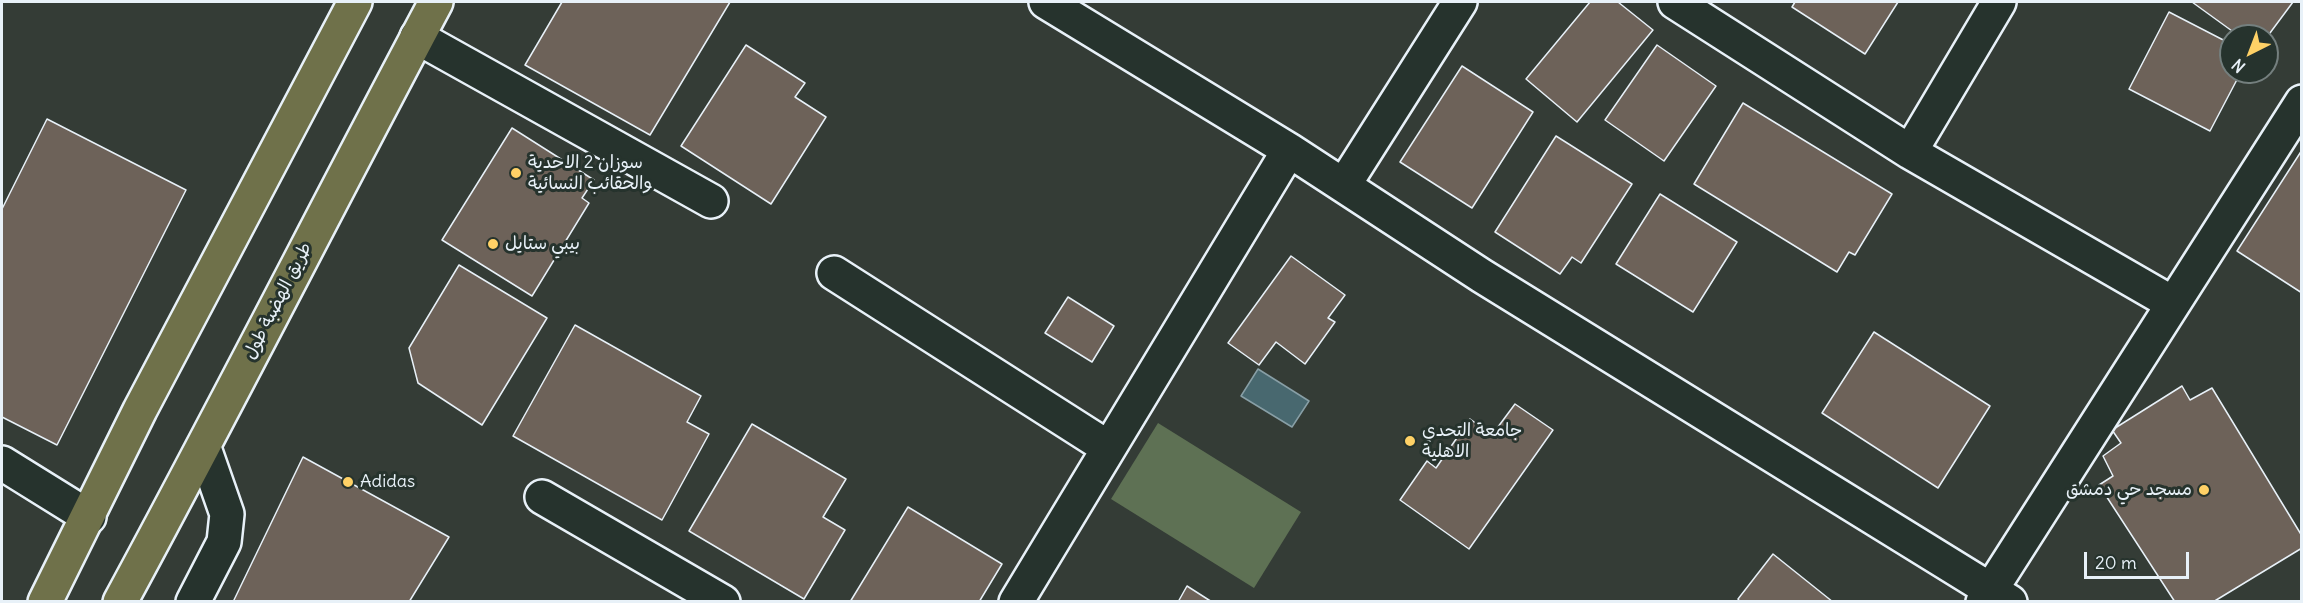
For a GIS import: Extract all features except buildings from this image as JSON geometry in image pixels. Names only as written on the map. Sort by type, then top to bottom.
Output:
[{"type":"highway","points":[[45,602],[140,411],[355,2]]},
{"type":"highway","name":"طريق الهضبة طول","points":[[120,602],[204,448],[270,314],[436,2]]},
{"type":"street","points":[[1046,2],[1289,150],[1492,282],[1995,598],[2172,303],[2301,102]]},
{"type":"street","points":[[1344,185],[1460,2]]},
{"type":"street","points":[[1675,2],[1910,152],[2172,303]]},
{"type":"street","points":[[1910,152],[1999,2]]},
{"type":"street","points":[[417,37],[711,201]]},
{"type":"street","points":[[1016,602],[1107,447],[1289,150]]},
{"type":"street","points":[[834,273],[1107,447]]},
{"type":"street","points":[[193,602],[224,542],[227,514],[204,448]]},
{"type":"street","points":[[2,464],[88,517]]},
{"type":"street","points":[[542,498],[723,602]]},
{"type":"green space","points":[[1158,423],[1301,512],[1254,588],[1111,499]]},
{"type":"water","points":[[1258,369],[1309,401],[1292,427],[1241,396]]},
{"type":"place","name":"سوزان 2 الاحدية والحقائب النسائية","points":[[516,173]]},
{"type":"place","name":"بيبي ستايل","points":[[493,244]]},
{"type":"place","name":"جامعة التحدي الاهلية","points":[[1410,441]]},
{"type":"place","name":"Adidas","points":[[348,482]]},
{"type":"place","name":"مسجد حي دمشق","points":[[2204,490]]}]
